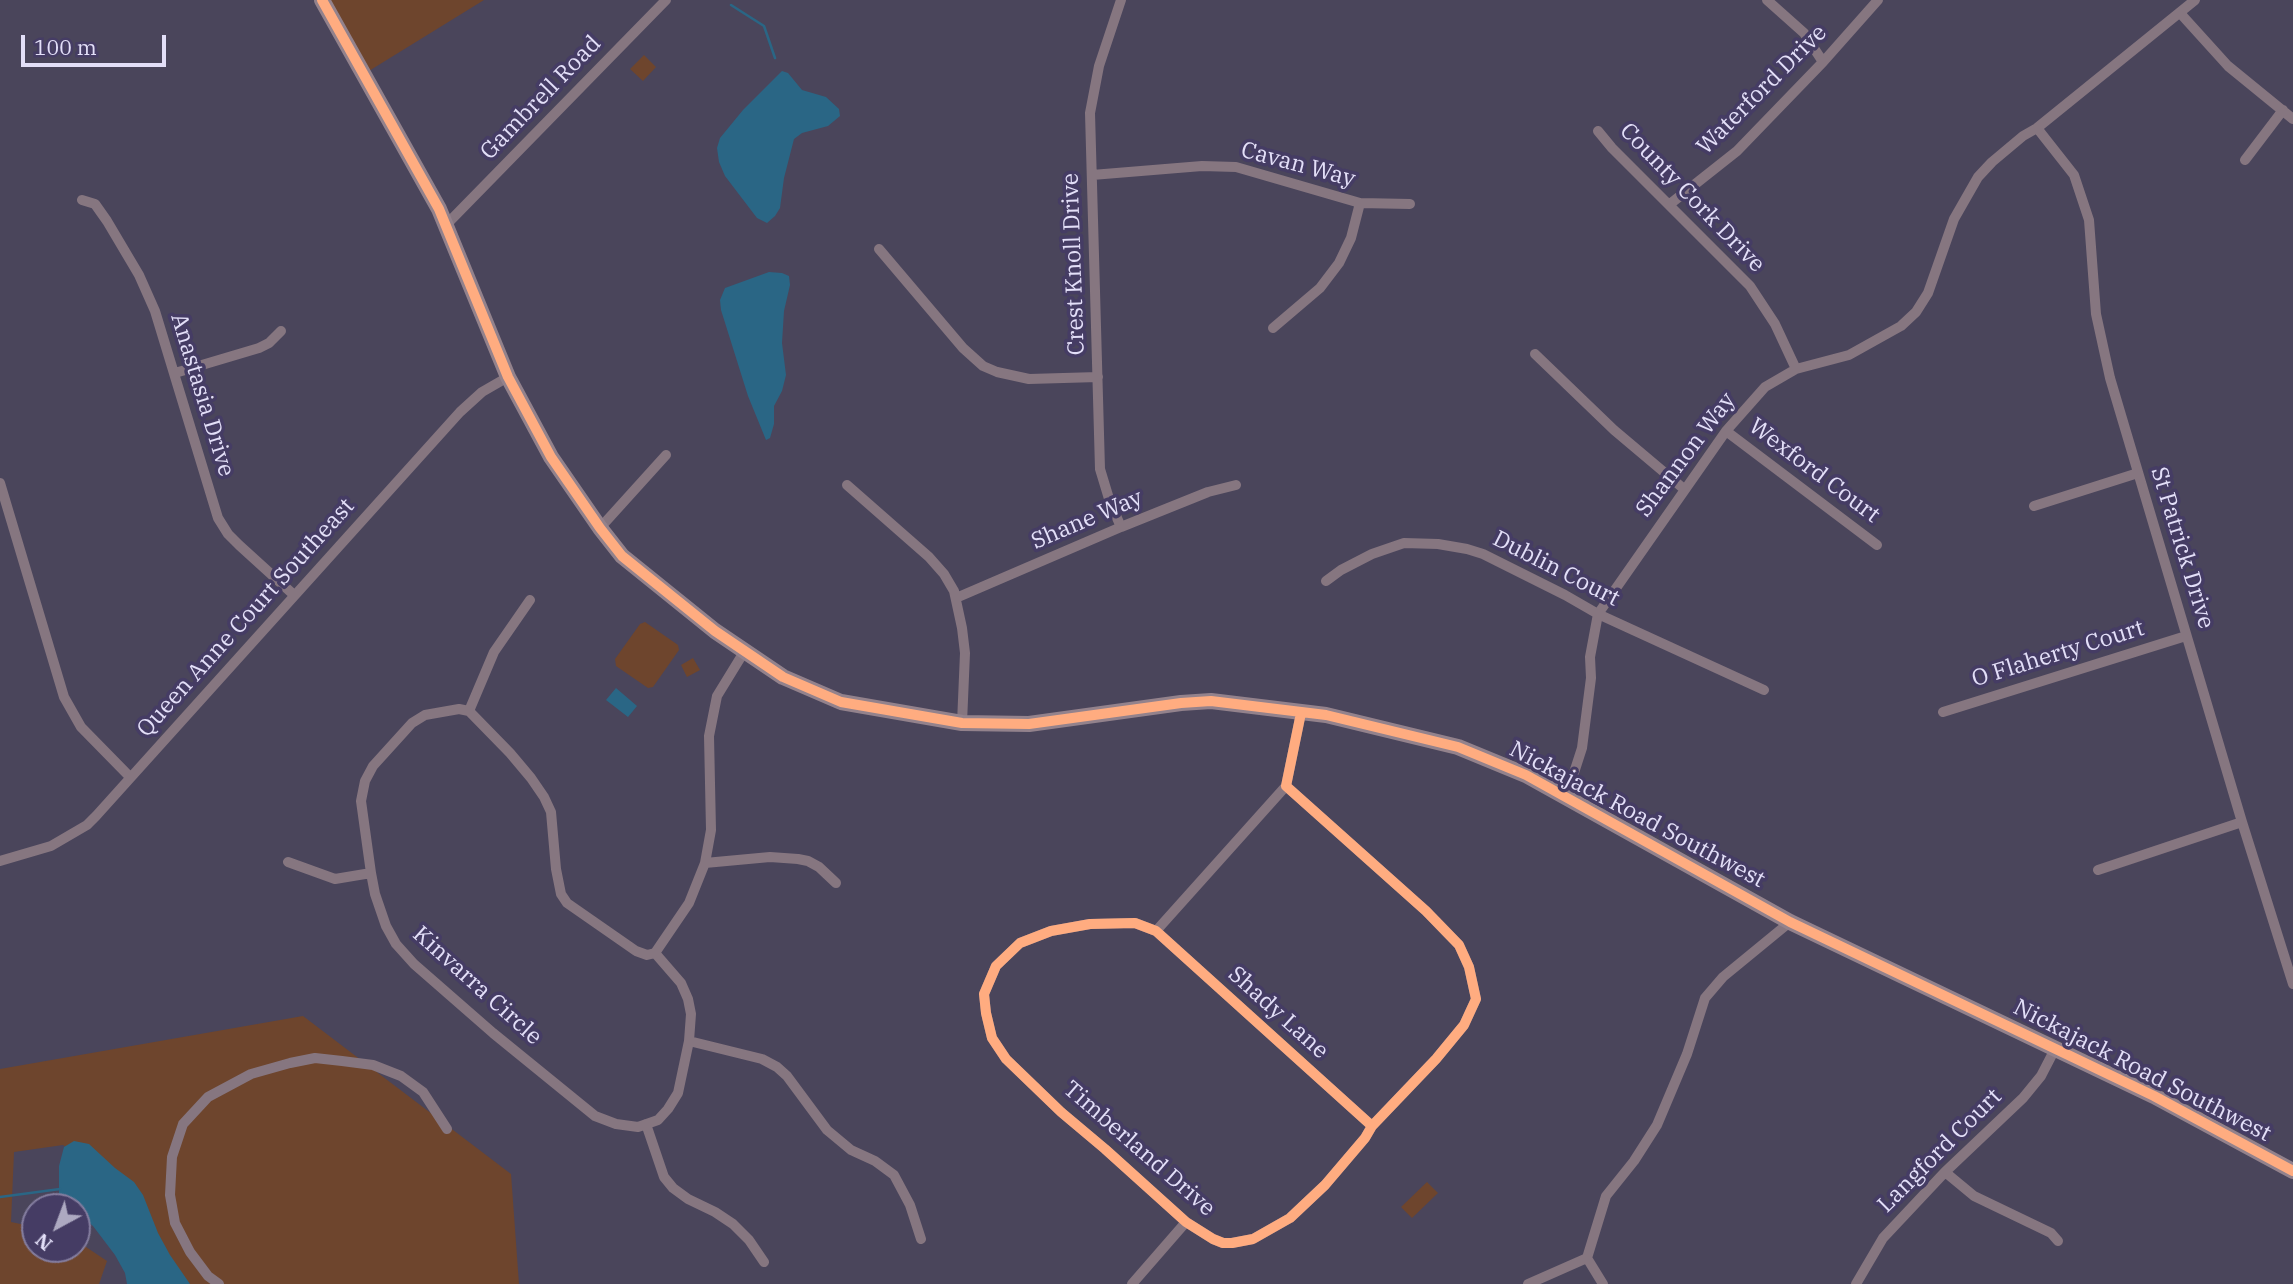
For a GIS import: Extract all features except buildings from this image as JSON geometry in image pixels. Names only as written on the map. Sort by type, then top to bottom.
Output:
[{"type":"street","name":"Nickajack Road Southwest","points":[[322,0],[446,225],[508,377],[551,457],[622,556],[715,631],[783,677],[841,702],[962,723],[1029,724],[1211,701],[1326,715],[1458,747],[1564,794],[1790,922],[2154,1096],[2293,1171]]},
{"type":"street","name":"Gambrell Road","points":[[446,225],[666,0]]},
{"type":"street","name":"Crest Knoll Drive","points":[[1121,0],[1099,66],[1090,113],[1100,469],[1121,527]]},
{"type":"street","points":[[1767,0],[1804,33],[1824,62]]},
{"type":"street","name":"Waterford Drive","points":[[1670,204],[1737,151],[1824,62],[1878,0]]},
{"type":"street","name":"Shannon Way","points":[[1564,794],[1571,782],[1582,748],[1591,678],[1590,657],[1598,614],[1726,430],[1765,387],[1796,369],[1849,355],[1901,326],[1916,312],[1928,293],[1954,219],[1978,177],[2023,136],[2037,128],[2195,0]]},
{"type":"street","points":[[2179,13],[2228,66],[2293,119]]},
{"type":"street","points":[[2245,160],[2283,110]]},
{"type":"street","name":"St Patrick Drive","points":[[2037,128],[2074,175],[2090,220],[2096,313],[2110,378],[2293,984]]},
{"type":"street","name":"County Cork Drive","points":[[1598,131],[1749,286],[1775,324],[1796,369]]},
{"type":"street","name":"Cavan Way","points":[[1092,176],[1202,166],[1236,167],[1360,204],[1410,204]]},
{"type":"street","name":"Anastasia Drive","points":[[82,200],[95,204],[104,216],[139,275],[155,311],[218,518],[228,534],[294,595]]},
{"type":"street","points":[[1273,328],[1320,288],[1339,263],[1351,238],[1360,204]]},
{"type":"street","points":[[879,249],[963,348],[983,366],[1029,380],[1098,377]]},
{"type":"street","points":[[175,373],[259,348],[269,343],[281,331]]},
{"type":"street","points":[[1535,354],[1614,430],[1684,489]]},
{"type":"street","name":"Queen Anne Court Southeast","points":[[0,861],[51,846],[96,816],[460,412],[482,392],[508,377]]},
{"type":"street","name":"Wexford Court","points":[[1726,430],[1877,545]]},
{"type":"street","points":[[600,528],[666,455]]},
{"type":"street","points":[[2034,506],[2137,472]]},
{"type":"street","points":[[0,483],[64,698],[81,727],[130,777]]},
{"type":"street","points":[[848,485],[929,557],[954,591],[965,653],[962,723]]},
{"type":"street","name":"Shane Way","points":[[956,598],[1121,527],[1208,492],[1236,485]]},
{"type":"street","name":"Dublin Court","points":[[1326,581],[1372,554],[1404,543],[1438,544],[1483,554],[1598,614],[1764,690]]},
{"type":"street","points":[[530,600],[494,652],[469,711],[531,778],[548,804],[556,869],[561,894],[567,904],[636,951],[647,955],[655,953],[689,903],[705,863],[711,830],[709,736],[717,695],[744,652]]},
{"type":"street","name":"O Flaherty Court","points":[[1943,712],[2186,636]]},
{"type":"street","name":"Kinvarra Circle","points":[[469,711],[459,709],[425,715],[412,723],[373,766],[365,781],[361,801],[371,873],[386,926],[396,944],[414,964],[595,1116],[616,1124],[646,1124]]},
{"type":"street","points":[[1156,931],[1286,786],[1301,713]]},
{"type":"street","name":"Timberland Drive","points":[[1156,931],[1135,923],[1090,924],[1051,931],[1020,943],[996,967],[984,993],[992,1038],[1006,1059],[1061,1112],[1186,1222],[1223,1243],[1243,1242],[1290,1218],[1325,1185],[1372,1126],[1437,1059],[1464,1025],[1476,999],[1469,967],[1459,946],[1426,911],[1286,786]]},
{"type":"street","points":[[2098,870],[2242,822]]},
{"type":"street","points":[[705,863],[771,857],[799,859],[819,867],[836,883]]},
{"type":"street","points":[[288,862],[335,879],[371,873]]},
{"type":"street","points":[[1603,1284],[1587,1258],[1606,1196],[1634,1161],[1657,1125],[1687,1055],[1705,998],[1723,977],[1790,922]]},
{"type":"street","name":"Shady Lane","points":[[1156,931],[1372,1126]]},
{"type":"street","points":[[655,953],[681,983],[691,1014],[689,1041],[678,1093],[658,1120],[646,1124],[664,1177],[688,1199],[733,1224],[749,1240],[764,1262]]},
{"type":"street","points":[[689,1041],[762,1059],[777,1067],[787,1076],[827,1130],[851,1150],[875,1161],[894,1175],[910,1205],[921,1239]]},
{"type":"street","name":"Langford Court","points":[[1856,1284],[1883,1238],[1945,1172],[2024,1098],[2055,1049]]},
{"type":"street","points":[[219,1284],[208,1276],[190,1252],[175,1223],[170,1195],[172,1157],[183,1124],[208,1097],[251,1074],[290,1063],[315,1058],[352,1062],[373,1065],[401,1076],[423,1092],[447,1129]]},
{"type":"street","points":[[1945,1172],[1974,1196],[2050,1233],[2058,1241]]},
{"type":"street","points":[[1132,1284],[1186,1222]]},
{"type":"street","points":[[1528,1284],[1587,1258]]},
{"type":"shaded area","points":[[322,0],[484,0],[364,74]]},
{"type":"shaded area","points":[[644,55],[656,67],[643,81],[630,69]]},
{"type":"shaded area","points":[[645,622],[678,645],[679,650],[653,687],[648,688],[616,666],[615,659],[640,624]]},
{"type":"shaded area","points":[[693,658],[700,670],[687,677],[681,665]]},
{"type":"shaded area","points":[[303,1016],[511,1174],[519,1284],[186,1284],[127,1186],[63,1145],[14,1152],[11,1222],[21,1224],[21,1263],[91,1263],[91,1250],[107,1261],[99,1284],[0,1284],[0,1069]]},
{"type":"shaded area","points":[[1427,1182],[1438,1193],[1412,1218],[1401,1207]]},
{"type":"water","points":[[782,71],[788,73],[802,90],[826,97],[839,109],[840,116],[828,126],[802,133],[794,139],[780,208],[767,223],[757,218],[725,176],[717,148],[720,138],[743,110]]},
{"type":"water","points":[[769,272],[789,276],[790,285],[784,311],[782,343],[786,375],[774,406],[774,424],[770,438],[766,440],[748,396],[720,300],[725,288]]},
{"type":"water","points":[[616,688],[637,706],[628,717],[606,700]]},
{"type":"water","points":[[74,1141],[89,1144],[134,1182],[143,1195],[170,1255],[190,1284],[127,1284],[125,1273],[115,1255],[91,1224],[91,1193],[59,1193],[59,1166],[64,1147]]},
{"type":"waterway","points":[[731,5],[764,26],[775,58]]},
{"type":"waterway","points":[[0,1197],[60,1189]]},
{"type":"cycle path","points":[[322,0],[439,209],[508,377],[551,457],[622,556],[715,631],[783,677],[841,702],[962,723],[1029,724],[1211,701],[1326,715],[1458,747],[1526,775],[1790,922],[2154,1096],[2293,1171]]},
{"type":"cycle path","points":[[1301,713],[1286,786],[1426,911],[1459,945],[1469,967],[1476,999],[1464,1025],[1436,1059],[1372,1126],[1325,1185],[1290,1218],[1253,1239],[1232,1243],[1213,1239],[1186,1222],[1061,1112],[1006,1059],[992,1038],[986,1013],[984,994],[996,966],[1020,943],[1051,931],[1090,924],[1135,923],[1156,931],[1372,1126]]}]
